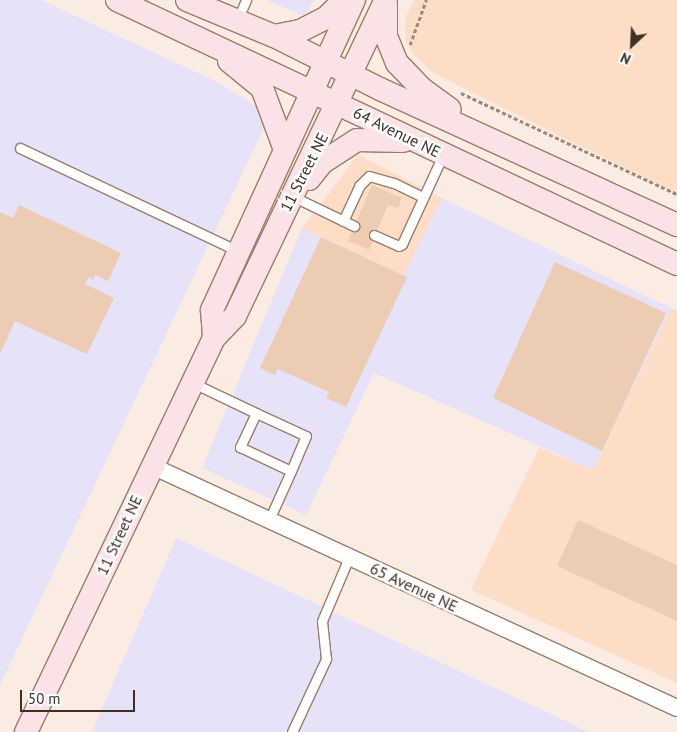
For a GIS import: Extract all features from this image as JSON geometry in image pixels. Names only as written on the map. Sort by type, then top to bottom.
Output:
[{"type":"street","name":"64 Avenue NE","points":[[117,0],[312,90],[413,141],[677,264]]},
{"type":"street","name":"64 Avenue NE","points":[[187,0],[274,36],[677,224]]},
{"type":"street","points":[[274,36],[300,31],[326,18],[344,0]]},
{"type":"street","name":"11 Street NE","points":[[339,67],[354,0]]},
{"type":"street","points":[[380,0],[386,36],[397,63],[422,89],[492,138]]},
{"type":"street","name":"11 Street NE","points":[[214,338],[212,310],[312,90],[339,67],[380,0]]},
{"type":"street","points":[[193,34],[262,88],[284,148]]},
{"type":"street","points":[[339,67],[336,80],[339,103]]},
{"type":"street","name":"11 Street NE","points":[[26,732],[214,338],[235,316],[339,103]]},
{"type":"street","points":[[290,202],[323,162],[347,144],[372,139],[413,141]]},
{"type":"street","points":[[640,207],[677,208]]},
{"type":"street","name":"65 Avenue NE","points":[[152,466],[677,708]]},
{"type":"lane","points":[[237,21],[246,0]]},
{"type":"lane","points":[[20,148],[238,252]]},
{"type":"lane","points":[[374,235],[398,246],[402,244],[443,155]]},
{"type":"lane","points":[[343,221],[359,186],[369,176],[394,183],[423,197]]},
{"type":"lane","points":[[290,202],[354,226]]},
{"type":"lane","points":[[192,383],[306,436],[268,520]]},
{"type":"lane","points":[[256,413],[240,447],[291,471]]},
{"type":"lane","points":[[292,732],[326,659],[322,621],[349,557]]},
{"type":"path","points":[[408,53],[426,0]]},
{"type":"path","points":[[458,91],[677,194]]},
{"type":"shaded area","points":[[0,0],[41,0],[219,83],[270,115],[0,685]]},
{"type":"shaded area","points":[[267,0],[314,0],[304,16]]},
{"type":"shaded area","points":[[414,0],[677,0],[677,194],[433,73],[417,58],[406,42],[405,18]]},
{"type":"shaded area","points":[[358,155],[442,198],[404,275],[302,228]]},
{"type":"shaded area","points":[[442,198],[671,308],[593,470],[374,373],[306,515],[202,468],[302,228],[404,275]]},
{"type":"shaded area","points":[[671,308],[677,311],[677,683],[471,590],[539,448],[593,470]]},
{"type":"shaded area","points":[[176,538],[589,732],[92,732]]},
{"type":"building","points":[[372,185],[402,198],[398,208],[388,205],[369,250],[348,241]]},
{"type":"building","points":[[19,205],[121,253],[108,281],[95,275],[93,280],[89,277],[85,284],[114,298],[87,354],[15,321],[0,354],[0,212],[13,218]]},
{"type":"building","points":[[321,237],[407,277],[346,407],[326,398],[329,392],[278,369],[275,375],[260,368]]},
{"type":"building","points":[[555,262],[666,313],[602,451],[493,398]]},
{"type":"building","points":[[578,520],[677,565],[677,621],[557,566]]}]
